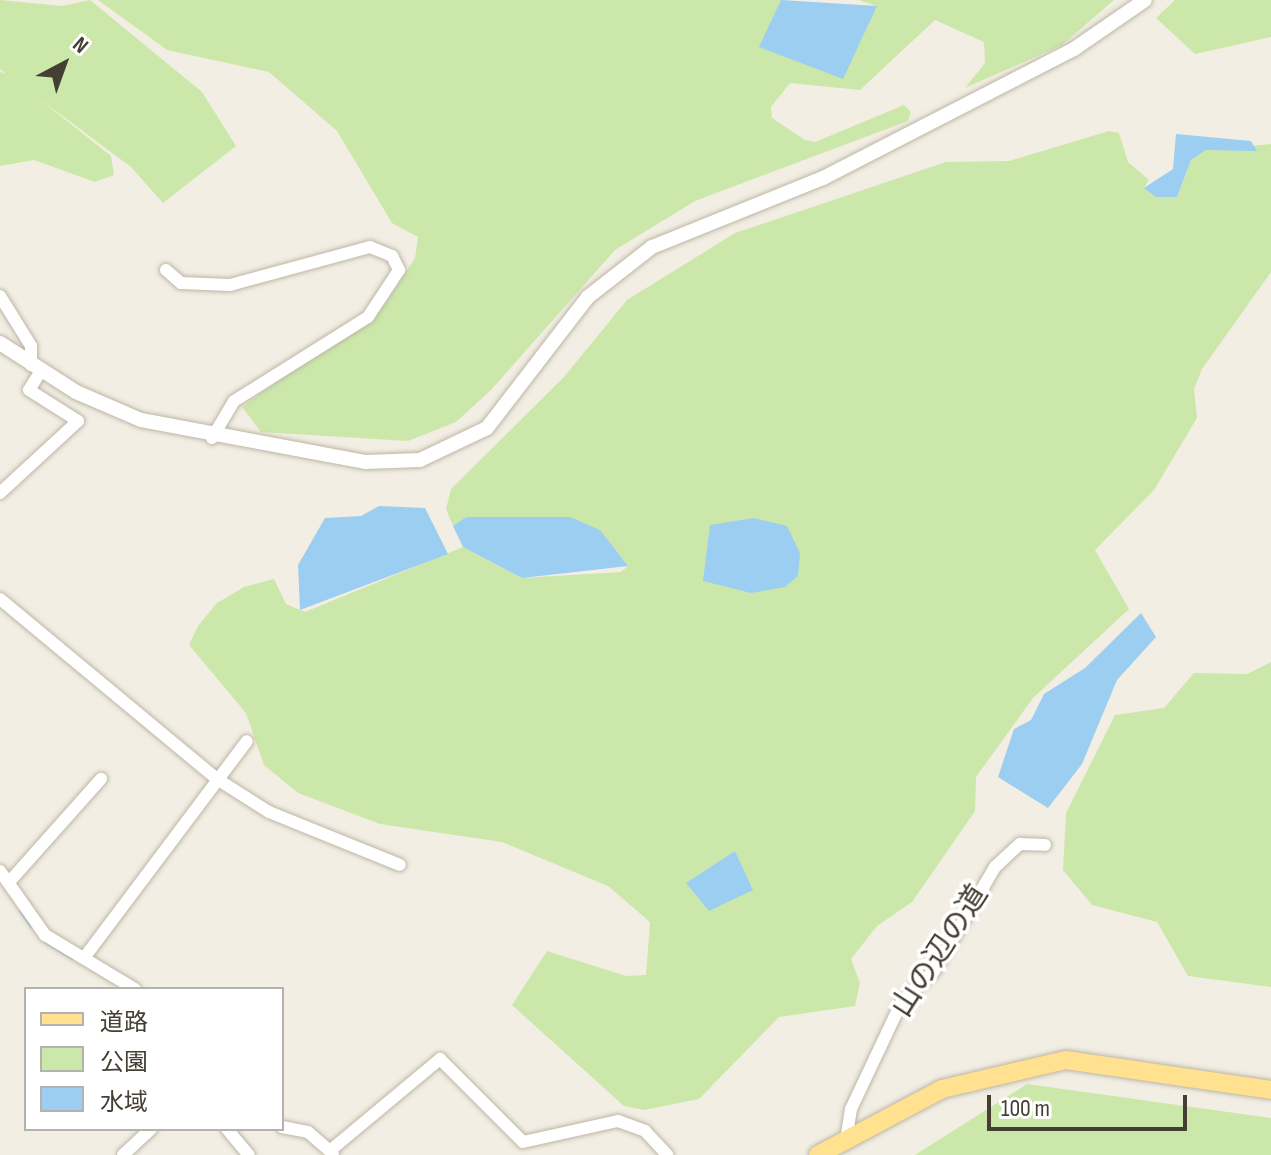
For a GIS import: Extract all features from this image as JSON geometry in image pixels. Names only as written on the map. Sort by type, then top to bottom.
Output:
[{"type":"main road","points":[[818,1155],[847,1134],[942,1089],[1066,1060],[1271,1090]]},
{"type":"street","points":[[0,343],[36,368],[141,420],[212,438],[394,463],[452,450],[504,411],[588,297],[652,247],[880,149],[1074,49],[1145,0]]},
{"type":"street","points":[[166,270],[181,283],[230,285],[370,247],[392,256],[399,270],[368,317],[234,401],[212,438]]},
{"type":"street","points":[[0,296],[31,346],[36,368],[29,390],[78,421],[0,493]]},
{"type":"street","points":[[0,599],[217,779],[269,812],[400,865]]},
{"type":"street","points":[[87,954],[247,741]]},
{"type":"street","points":[[10,881],[101,779]]},
{"type":"street","name":"山の辺の道","points":[[847,1134],[851,1109],[902,1001],[934,971],[995,867],[1020,844],[1045,845]]},
{"type":"street","points":[[0,871],[10,881],[45,935],[66,951],[87,954],[132,987]]},
{"type":"street","points":[[284,1127],[308,1132],[333,1152],[440,1059],[523,1142],[618,1121],[645,1131],[667,1155]]},
{"type":"street","points":[[123,1155],[149,1131]]},
{"type":"street","points":[[229,1131],[249,1155]]},
{"type":"green space","points":[[0,0],[62,6],[90,0],[202,92],[236,146],[163,203],[131,167],[37,97],[111,156],[114,175],[95,182],[34,160],[0,166],[0,72],[6,74],[0,69]]},
{"type":"green space","points":[[98,0],[781,0],[760,47],[876,6],[859,0],[1114,0],[1062,45],[965,88],[985,63],[984,42],[935,20],[860,90],[790,83],[771,107],[772,118],[805,140],[815,142],[904,105],[911,112],[908,121],[695,201],[615,250],[491,390],[456,422],[408,441],[261,432],[242,407],[385,304],[415,258],[418,237],[392,223],[337,131],[269,72],[167,50]]},
{"type":"green space","points":[[1175,0],[1271,0],[1271,37],[1195,54],[1156,18]]},
{"type":"green space","points":[[1109,131],[1119,133],[1128,162],[1149,180],[1144,188],[1177,197],[1191,160],[1206,150],[1271,144],[1271,272],[1202,369],[1194,389],[1197,418],[1154,490],[1095,550],[1129,609],[1033,698],[976,777],[975,811],[912,902],[877,926],[851,959],[860,983],[855,1006],[779,1017],[699,1099],[644,1110],[624,1106],[512,1005],[547,951],[626,976],[646,975],[650,922],[608,886],[502,842],[380,824],[298,793],[264,765],[246,713],[189,645],[198,626],[217,603],[244,587],[274,579],[286,604],[305,612],[463,547],[522,578],[621,572],[628,566],[513,519],[466,517],[453,526],[446,509],[451,489],[564,377],[627,300],[735,233],[946,162],[1009,161]]},
{"type":"green space","points":[[1271,662],[1271,987],[1188,976],[1157,922],[1092,905],[1063,870],[1066,813],[1115,715],[1164,708],[1194,673],[1247,674]]},
{"type":"green space","points":[[1027,1084],[1271,1118],[1271,1155],[915,1155]]},
{"type":"water","points":[[781,0],[877,6],[843,79],[759,47]]},
{"type":"water","points":[[1176,134],[1251,141],[1257,151],[1206,150],[1191,160],[1177,197],[1156,197],[1144,188],[1173,169]]},
{"type":"water","points":[[379,506],[425,508],[448,554],[300,610],[298,565],[325,518],[361,516]]},
{"type":"water","points":[[466,517],[570,517],[600,530],[628,566],[522,578],[463,547],[453,526]]},
{"type":"water","points":[[754,518],[787,526],[800,553],[798,576],[785,587],[751,593],[703,581],[710,525]]},
{"type":"water","points":[[1141,613],[1156,637],[1117,680],[1082,764],[1048,808],[998,777],[1014,729],[1031,720],[1044,694],[1085,668]]},
{"type":"water","points":[[735,851],[753,890],[709,911],[686,883]]},
{"type":"waterway","points":[[21,911],[32,927]]},
{"type":"waterway","points":[[46,942],[73,958]]}]
